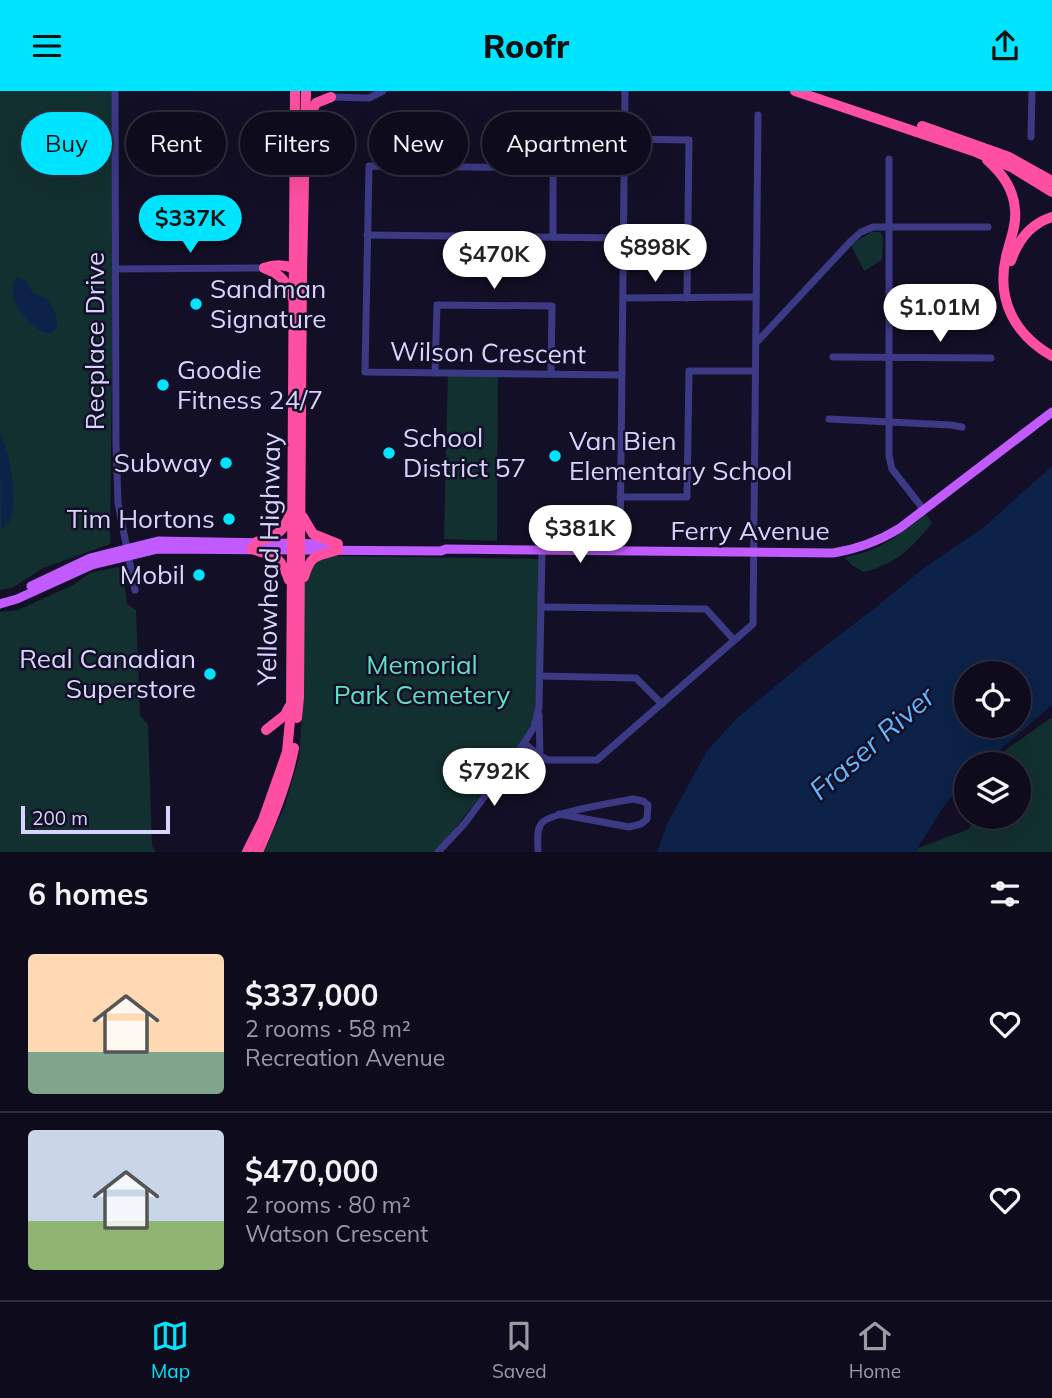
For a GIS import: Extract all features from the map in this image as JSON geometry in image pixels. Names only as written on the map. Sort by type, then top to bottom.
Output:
[{"type":"highway","name":"Yellowhead Highway","points":[[296,91],[299,112]]},
{"type":"highway","name":"Yellowhead Highway","points":[[302,112],[306,91]]},
{"type":"highway","points":[[316,91],[331,97]]},
{"type":"highway","points":[[795,91],[973,151],[1013,168],[1052,192]]},
{"type":"highway","points":[[816,91],[981,146],[1052,179]]},
{"type":"highway","points":[[309,112],[316,103],[331,97]]},
{"type":"highway","points":[[973,151],[996,168],[1009,186],[1013,198],[1015,220],[1003,271],[1009,309],[1021,331],[1039,349],[1052,354]]},
{"type":"highway","name":"Yellowhead Highway","points":[[294,175],[297,510]]},
{"type":"highway","name":"Yellowhead Highway","points":[[258,852],[286,781],[294,749],[299,697],[296,546],[302,295],[301,175]]},
{"type":"highway","points":[[1052,217],[1040,221],[1022,237],[1011,262],[1008,285],[1013,308],[1019,320],[1032,338],[1052,354]]},
{"type":"highway","points":[[267,267],[288,253],[295,235]]},
{"type":"highway","points":[[267,267],[285,266],[295,269],[299,274],[302,295]]},
{"type":"highway","points":[[267,267],[286,281],[295,306]]},
{"type":"highway","points":[[254,546],[281,531],[297,510],[313,534],[338,547]]},
{"type":"highway","points":[[254,546],[276,556],[296,587]]},
{"type":"highway","points":[[296,587],[310,560],[338,547]]},
{"type":"highway","name":"Yellowhead Highway","points":[[247,852],[263,820],[287,752],[296,587]]},
{"type":"highway","points":[[287,752],[280,735],[266,730],[285,715],[290,704]]},
{"type":"main road","name":"Ferry Avenue","points":[[0,598],[90,558],[158,549],[296,546],[441,551],[833,554],[881,540],[1052,412]]},
{"type":"main road","name":"Ferry Avenue","points":[[0,604],[128,553]]},
{"type":"street","name":"Recplace Drive","points":[[115,91],[118,503],[135,590]]},
{"type":"street","points":[[331,97],[369,98],[383,91]]},
{"type":"street","points":[[625,91],[625,112]]},
{"type":"street","points":[[1031,137],[1032,91]]},
{"type":"street","points":[[524,743],[540,757],[548,760],[597,760],[753,624],[758,114]]},
{"type":"street","points":[[651,139],[689,140],[687,298]]},
{"type":"street","points":[[889,159],[888,456],[892,469],[924,510]]},
{"type":"street","points":[[553,237],[552,167],[369,166],[367,235],[624,238]]},
{"type":"street","points":[[620,551],[625,175]]},
{"type":"street","points":[[756,344],[861,232],[873,227],[988,227]]},
{"type":"street","name":"Wilson Crescent","points":[[367,235],[365,372],[622,375]]},
{"type":"street","points":[[116,269],[267,267]]},
{"type":"street","points":[[889,292],[957,292]]},
{"type":"street","points":[[623,298],[756,297]]},
{"type":"street","points":[[435,373],[437,305],[552,306],[551,374]]},
{"type":"street","points":[[833,357],[991,358]]},
{"type":"street","points":[[620,497],[687,497],[689,371],[755,371]]},
{"type":"street","points":[[829,419],[962,427]]},
{"type":"street","points":[[540,757],[542,550]]},
{"type":"street","points":[[541,607],[706,609],[734,640]]},
{"type":"street","points":[[540,676],[636,678],[662,704]]},
{"type":"street","points":[[438,852],[469,818],[524,743],[534,727],[539,707]]},
{"type":"street","points":[[538,852],[539,828],[546,818],[559,814],[633,799],[648,805],[647,819],[641,824],[629,827],[559,814]]},
{"type":"green space","points":[[0,91],[115,91],[110,544],[43,568],[12,588],[0,590]]},
{"type":"green space","points":[[871,232],[880,232],[883,237],[882,260],[864,271],[851,245]]},
{"type":"green space","points":[[448,370],[498,370],[497,541],[444,539]]},
{"type":"green space","points":[[926,514],[932,523],[910,548],[886,564],[864,572],[844,557],[878,547]]},
{"type":"green space","name":"Memorial Park Cemetery","points":[[327,556],[541,559],[540,706],[521,745],[436,852],[263,852],[284,808],[299,758],[304,690],[304,586],[309,569]]},
{"type":"green space","points":[[118,567],[123,572],[127,604],[136,610],[140,715],[148,725],[152,846],[156,852],[0,852],[0,612],[18,610],[73,585],[90,573]]},
{"type":"green space","points":[[1052,717],[1052,852],[915,852],[918,848],[969,829],[1031,829],[1031,752],[1002,752],[1022,738],[1031,738],[1031,732]]},
{"type":"water","points":[[18,277],[27,281],[33,292],[45,297],[53,307],[57,327],[51,333],[35,327],[20,311],[13,292],[13,284]]},
{"type":"water","points":[[0,434],[7,452],[13,491],[12,514],[1,530]]},
{"type":"water","name":"Fraser River","points":[[1052,466],[1052,705],[1031,723],[1031,661],[954,661],[954,738],[1014,738],[998,752],[954,752],[954,794],[915,852],[657,852],[668,822],[707,751],[737,718],[924,568],[984,527]]},
{"type":"place","name":"Sandman Signature","points":[[196,304]]},
{"type":"place","name":"Goodie Fitness 24/7","points":[[163,385]]},
{"type":"place","name":"School District 57","points":[[389,453]]},
{"type":"place","name":"Van Bien Elementary School","points":[[555,456]]},
{"type":"place","name":"Subway","points":[[226,463]]},
{"type":"place","name":"Tim Hortons","points":[[229,519]]},
{"type":"place","name":"Mobil","points":[[199,575]]},
{"type":"place","name":"Real Canadian Superstore","points":[[210,674]]}]
